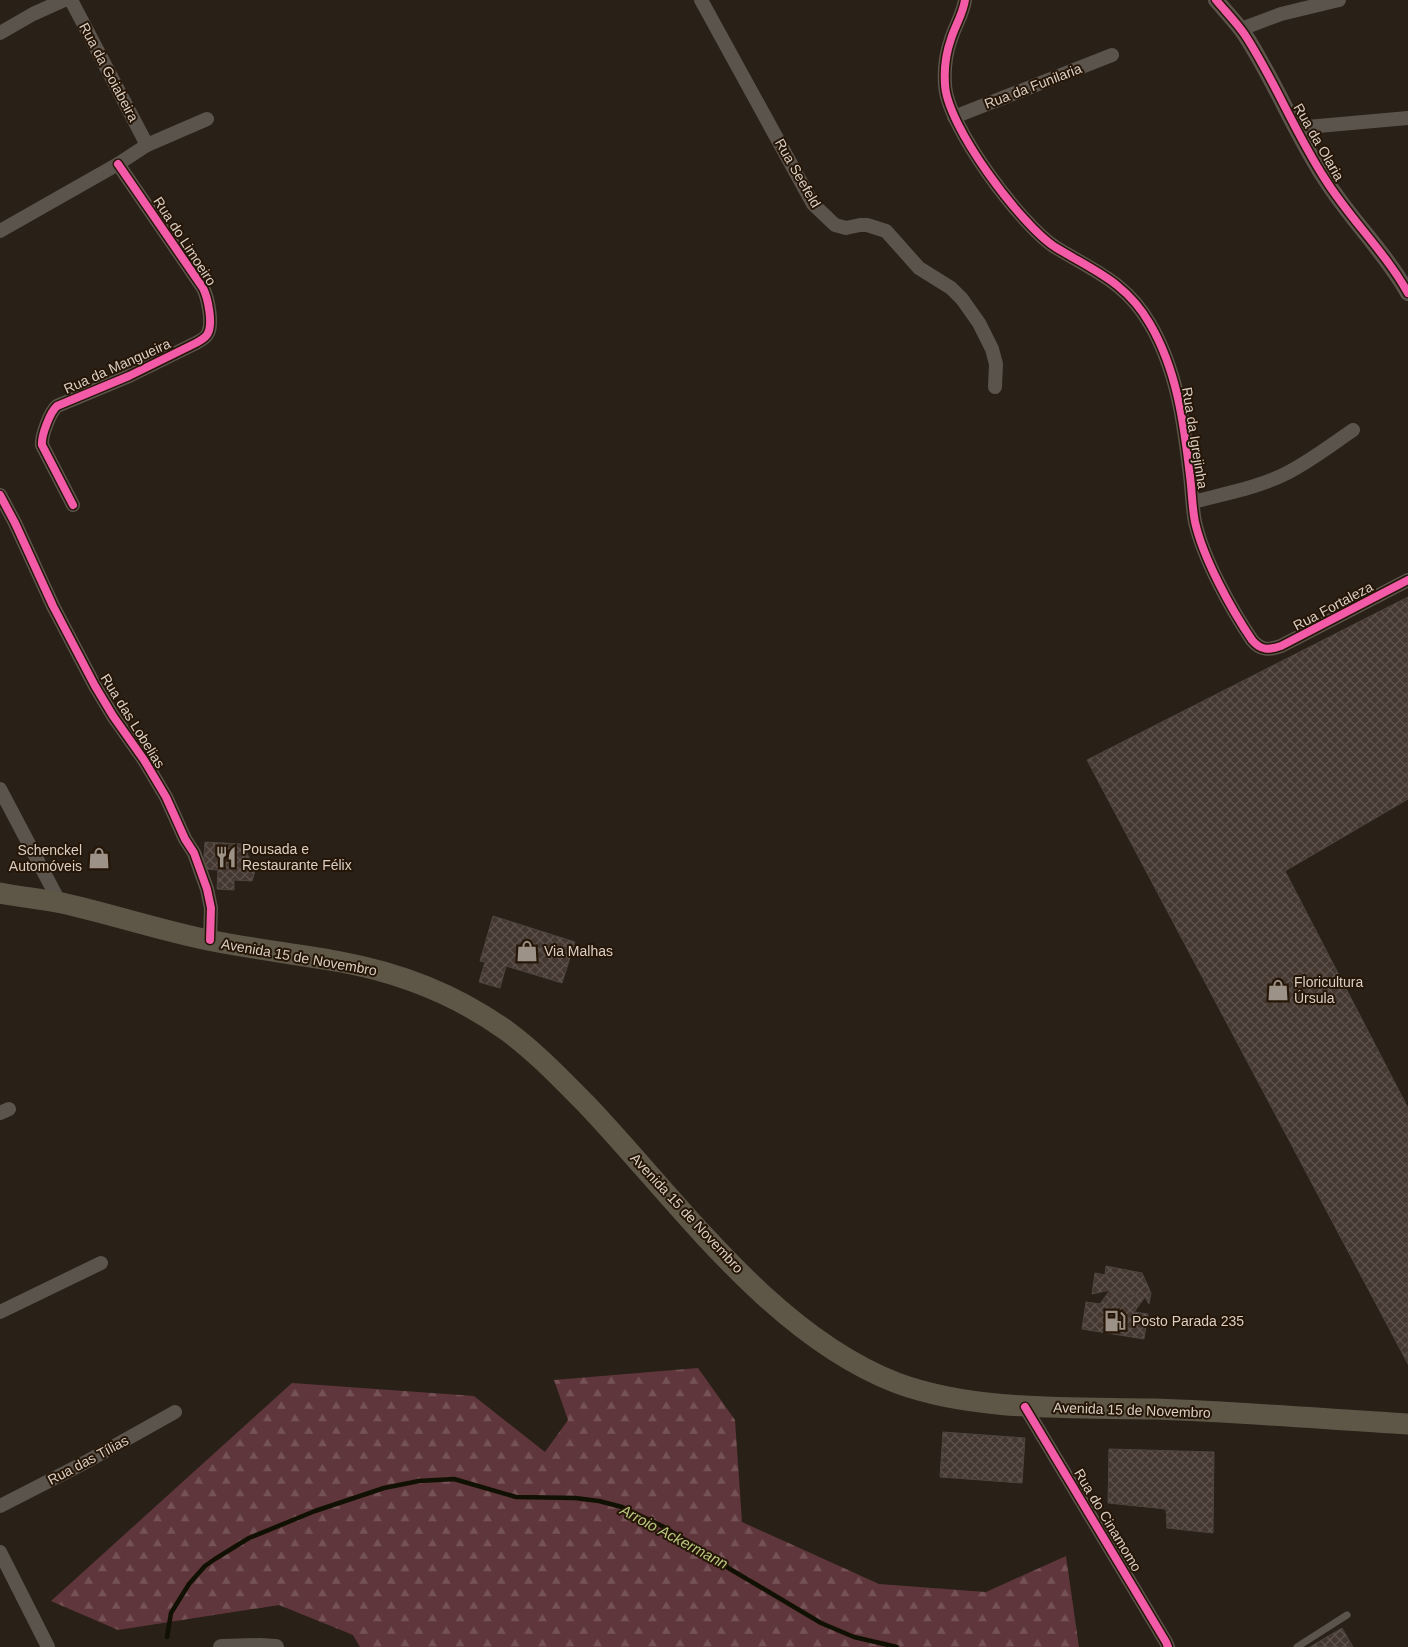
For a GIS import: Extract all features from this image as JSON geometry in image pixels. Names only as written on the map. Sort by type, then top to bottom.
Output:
[{"type":"main road","name":"Avenida 15 de Novembro","points":[[0,893],[60,903],[210,940],[341,962],[383,972],[428,986],[466,1004],[508,1032],[546,1064],[628,1149],[685,1215],[760,1292],[786,1315],[821,1341],[861,1366],[895,1382],[926,1393],[1025,1407],[1161,1410],[1408,1424]]},
{"type":"street","points":[[0,33],[33,14],[64,0]]},
{"type":"street","name":"Rua da Goiabeira","points":[[71,0],[147,145]]},
{"type":"street","name":"Rua Seefeld","points":[[701,0],[813,204],[835,226],[846,228],[867,225],[886,232],[919,268],[951,288],[962,299],[979,323],[992,349],[996,364],[995,387]]},
{"type":"street","name":"Rua da Igrejinha","points":[[965,0],[951,40],[945,76],[946,92],[954,117],[983,164],[1032,228],[1053,245],[1119,285],[1138,304],[1150,323],[1163,347],[1179,402],[1195,521],[1199,535],[1225,595],[1252,640],[1260,648],[1267,649]]},
{"type":"street","name":"Rua da Olaria","points":[[1216,0],[1241,29],[1254,50],[1325,180],[1393,268],[1408,293]]},
{"type":"street","points":[[1241,29],[1281,14],[1339,0]]},
{"type":"street","name":"Rua da Funilaria","points":[[954,117],[1112,55]]},
{"type":"street","points":[[1296,128],[1408,118]]},
{"type":"street","points":[[0,231],[118,164],[147,145],[207,119]]},
{"type":"street","name":"Rua do Limoeiro","points":[[118,164],[203,288],[210,317],[209,331],[204,338]]},
{"type":"street","name":"Rua da Mangueira","points":[[73,505],[44,451],[42,443],[42,436],[53,410],[61,404],[170,356],[204,338]]},
{"type":"street","points":[[1193,502],[1256,485],[1284,475],[1353,430]]},
{"type":"street","name":"Rua das Lobelias","points":[[0,495],[53,606],[95,686],[112,716],[144,760],[166,797],[185,839],[194,853],[208,889],[211,908],[210,940]]},
{"type":"street","name":"Rua Fortaleza","points":[[1267,649],[1291,642],[1408,580]]},
{"type":"street","points":[[0,789],[60,903]]},
{"type":"street","points":[[0,1312],[101,1263]]},
{"type":"street","name":"Rua do Cinamomo","points":[[1025,1407],[1168,1647]]},
{"type":"street","name":"Rua das Tílias","points":[[0,1506],[84,1463],[175,1412]]},
{"type":"street","points":[[0,1552],[48,1647]]},
{"type":"street","points":[[221,1647],[276,1647]]},
{"type":"lane","points":[[1297,1647],[1347,1615]]},
{"type":"green space","points":[[698,1368],[735,1420],[742,1522],[879,1584],[986,1592],[1066,1556],[1079,1647],[360,1647],[353,1635],[279,1605],[118,1630],[51,1601],[292,1383],[474,1396],[545,1452],[568,1420],[554,1380]]},
{"type":"building","name":"Floricultura Úrsula","points":[[1408,597],[1408,799],[1285,871],[1408,1108],[1408,1364],[1087,760]]},
{"type":"building","name":"Pousada e Restaurante Félix","points":[[205,842],[243,844],[255,871],[252,881],[234,880],[234,890],[217,889],[218,870],[203,869]]},
{"type":"building","name":"Via Malhas","points":[[493,916],[575,942],[562,983],[506,966],[500,988],[479,982],[485,962],[480,961]]},
{"type":"building","points":[[1106,1266],[1142,1273],[1151,1293],[1149,1304],[1145,1297],[1110,1290],[1092,1294],[1095,1273],[1105,1275]]},
{"type":"building","name":"Posto Parada 235","points":[[1110,1290],[1145,1297],[1134,1312],[1148,1314],[1144,1339],[1082,1329],[1086,1302],[1100,1304]]},
{"type":"building","points":[[943,1432],[1025,1438],[1022,1483],[940,1477]]},
{"type":"building","points":[[1109,1449],[1214,1452],[1213,1533],[1167,1528],[1166,1509],[1108,1503]]},
{"type":"building","points":[[1342,1628],[1353,1647],[1310,1647]]},
{"type":"waterway","name":"Arroio Ackermann","points":[[167,1637],[171,1613],[189,1584],[205,1566],[249,1538],[315,1511],[384,1488],[419,1481],[454,1479],[516,1497],[575,1498],[599,1501],[622,1507],[662,1526],[821,1623],[854,1637],[897,1647]]},
{"type":"cycle path","points":[[965,0],[963,10],[949,44],[945,67],[945,84],[949,102],[958,124],[988,173],[1024,218],[1055,247],[1096,271],[1120,288],[1131,298],[1150,324],[1167,360],[1178,398],[1185,437],[1194,516],[1199,536],[1219,583],[1235,614],[1252,640],[1265,649],[1281,646],[1408,580]]},
{"type":"cycle path","points":[[1216,0],[1242,31],[1256,53],[1304,144],[1325,179],[1389,264],[1408,293]]},
{"type":"cycle path","points":[[73,505],[42,445],[44,430],[54,409],[57,406],[129,376],[196,343],[206,336],[210,323],[207,298],[203,288],[118,164]]},
{"type":"cycle path","points":[[0,495],[53,606],[95,686],[166,797],[185,839],[194,853],[207,889],[211,908],[210,940]]},
{"type":"cycle path","points":[[1025,1407],[1168,1647]]},
{"type":"place","name":"Pousada e Restaurante Félix","points":[[226,857]]},
{"type":"place","name":"Schenckel Automóveis","points":[[99,858]]},
{"type":"place","name":"Via Malhas","points":[[527,951]]},
{"type":"place","name":"Floricultura Úrsula","points":[[1278,990]]},
{"type":"place","name":"Posto Parada 235","points":[[1115,1321]]}]
